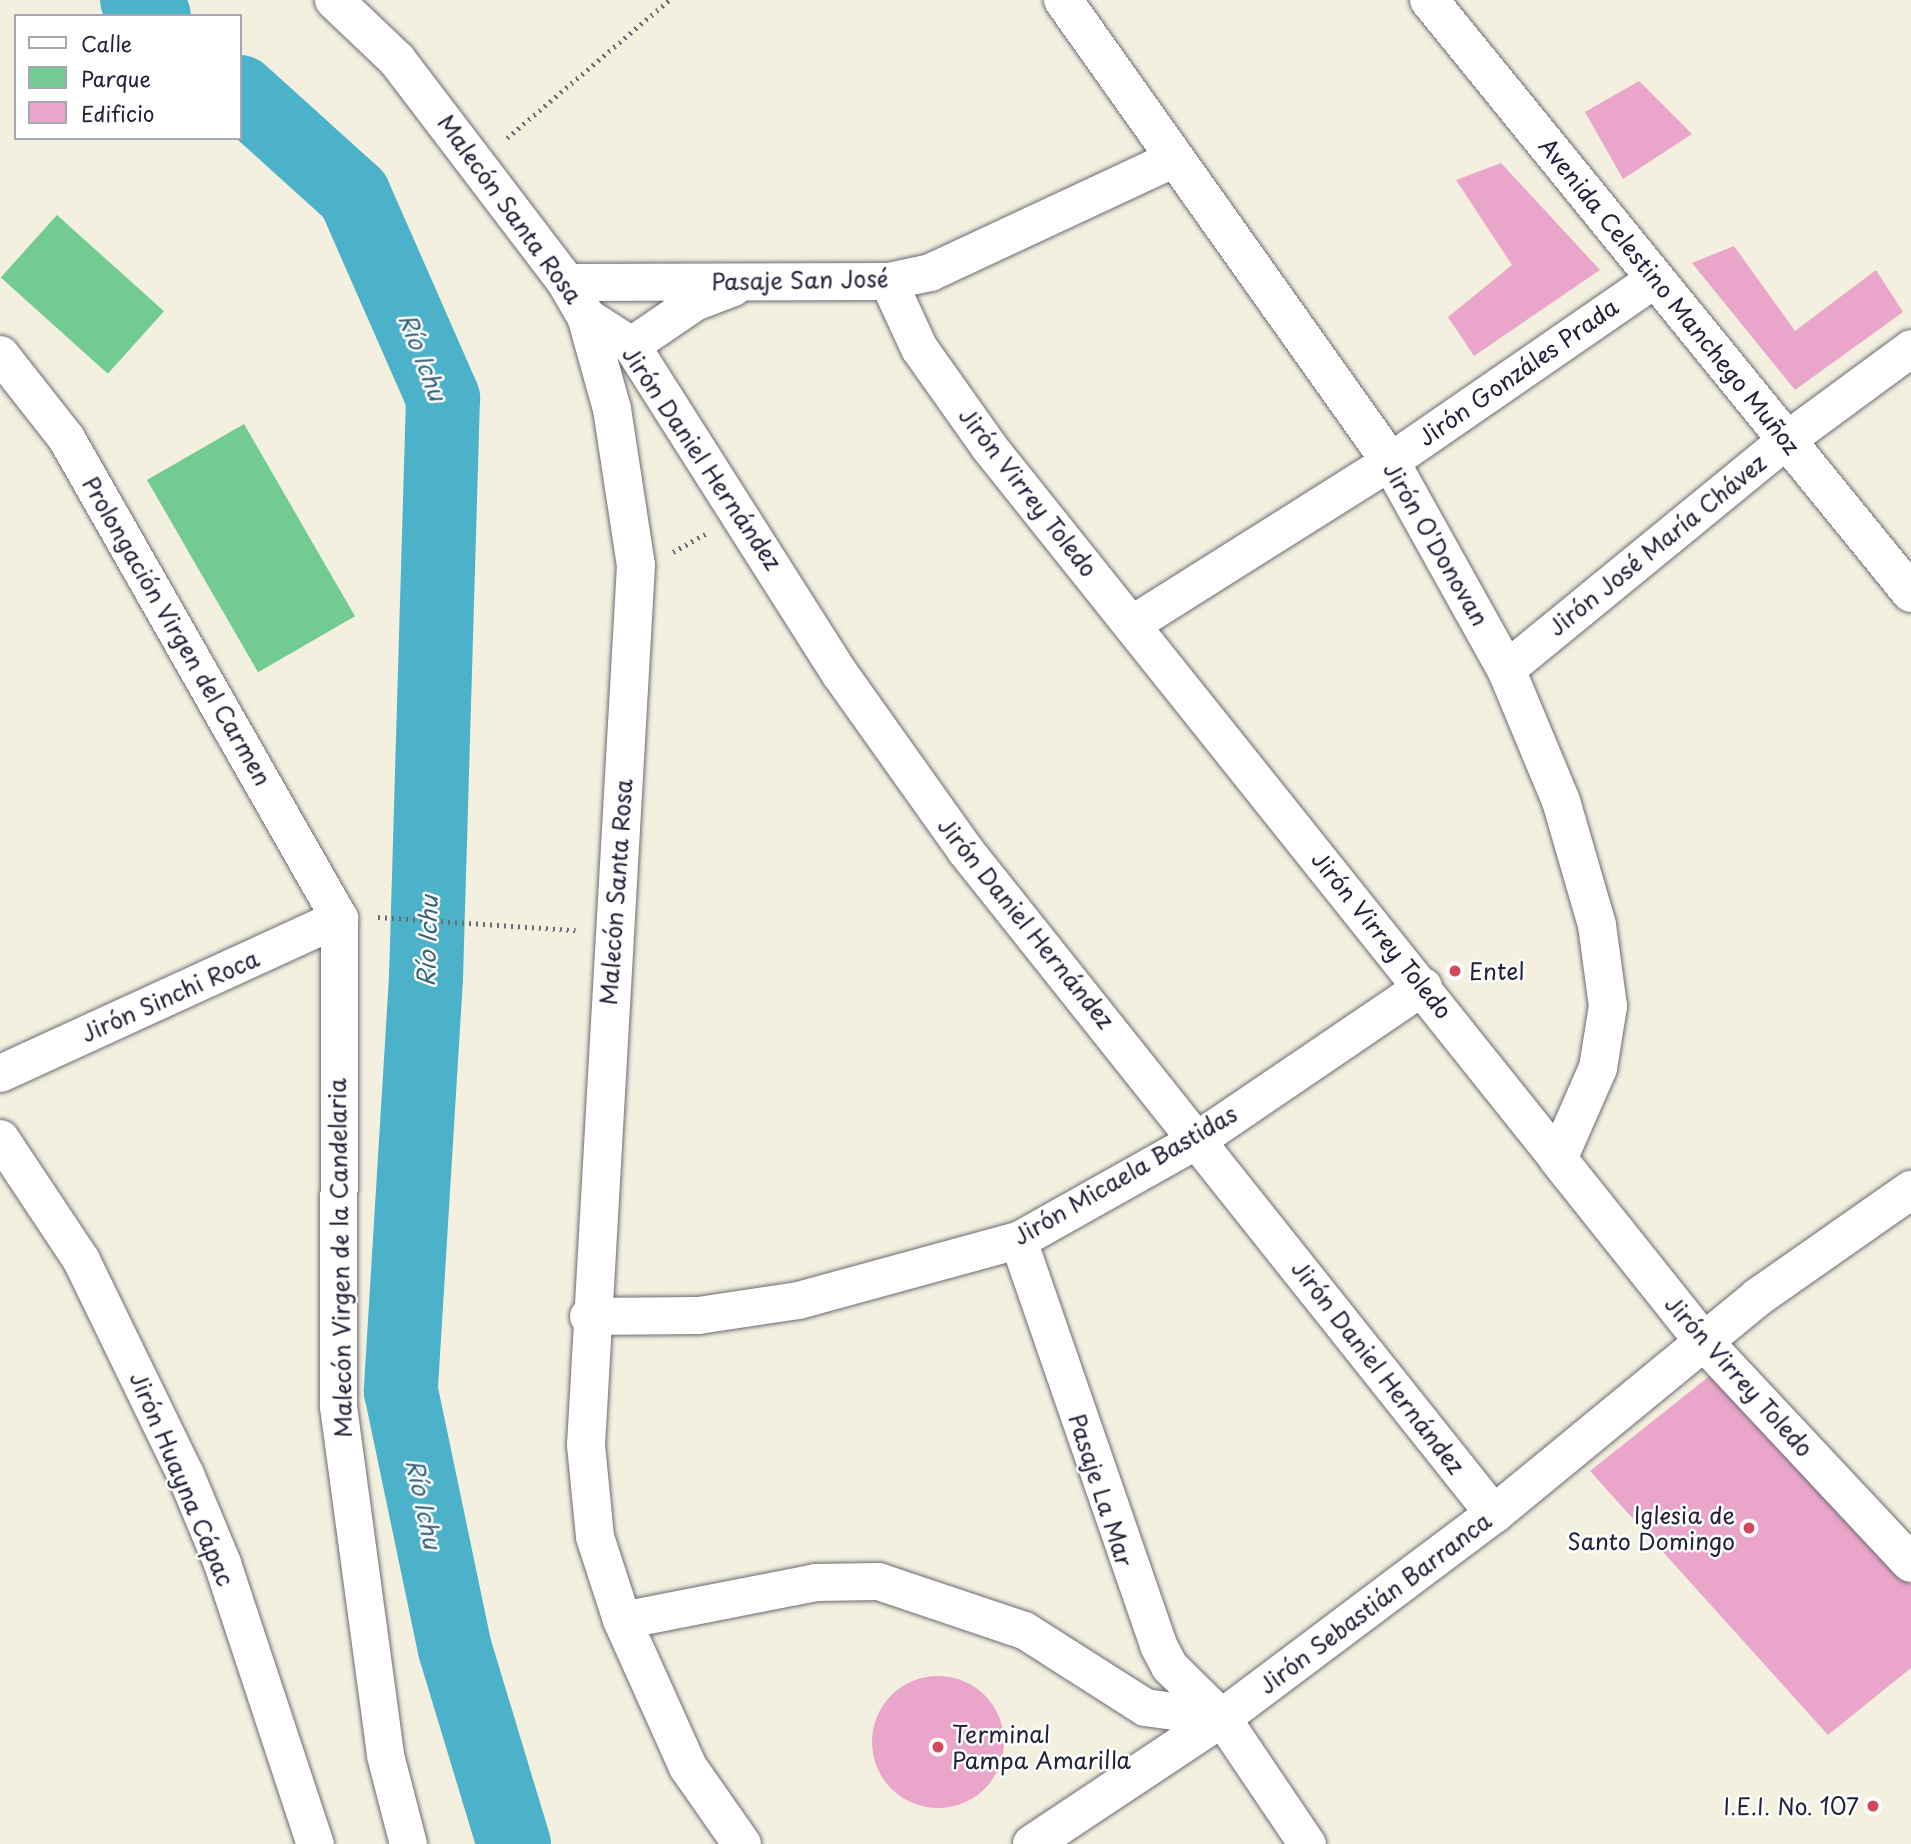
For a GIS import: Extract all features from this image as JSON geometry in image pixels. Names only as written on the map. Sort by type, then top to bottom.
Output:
[{"type":"main road","name":"Malecón Santa Rosa","points":[[334,0],[397,60],[566,282],[586,316],[612,409],[636,573],[588,1316],[586,1445],[595,1536],[622,1620],[688,1767],[742,1844]]},
{"type":"main road","name":"Jirón O'Donovan","points":[[1063,0],[1390,461],[1506,669],[1561,801],[1597,925],[1608,1006],[1598,1068],[1558,1159]]},
{"type":"main road","name":"Avenida Celestino Manchego Muñoz","points":[[1429,0],[1911,593]]},
{"type":"main road","name":"Jirón Virrey Toledo","points":[[1558,1159],[1705,1343],[1911,1563]]},
{"type":"main road","name":"Jirón Sebastián Barranca","points":[[1032,1844],[1222,1718],[1494,1514],[1758,1297],[1911,1190]]},
{"type":"street","name":"Pasaje San José","points":[[566,282],[888,281],[930,272],[1175,158]]},
{"type":"street","name":"Jirón Gonzáles Prada","points":[[1133,623],[1390,461],[1656,278]]},
{"type":"street","points":[[631,345],[694,302],[749,281]]},
{"type":"street","name":"Jirón Virrey Toledo","points":[[888,281],[919,348],[989,447],[1133,623],[1558,1159]]},
{"type":"street","name":"Jirón Daniel Hernández","points":[[586,316],[631,345],[742,513],[839,674],[965,850],[1198,1139],[1494,1514]]},
{"type":"street","name":"Jirón José María Chávez","points":[[1506,669],[1786,440],[1911,348]]},
{"type":"street","name":"Prolongación Virgen del Carmen","points":[[0,354],[66,438],[354,918]]},
{"type":"street","name":"Jirón Sinchi Roca","points":[[0,1073],[354,918]]},
{"type":"street","name":"Malecón Virgen de la Candelaria","points":[[354,918],[338,1406],[385,1755],[408,1844]]},
{"type":"street","name":"Jirón Micaela Bastidas","points":[[588,1316],[698,1315],[798,1300],[1018,1240],[1198,1139],[1423,986]]},
{"type":"street","name":"Jirón Huayna Cápac","points":[[0,1138],[81,1259],[185,1474],[222,1563],[315,1844]]},
{"type":"street","name":"Pasaje La Mar","points":[[1018,1240],[1141,1609],[1169,1666],[1222,1718],[1307,1844]]},
{"type":"street","points":[[622,1620],[815,1582],[878,1581],[1024,1630],[1145,1707],[1222,1718]]},
{"type":"path","points":[[477,164],[669,0]]},
{"type":"path","points":[[636,573],[742,513]]},
{"type":"path","points":[[354,918],[549,928]]},
{"type":"green space","points":[[57,215],[164,311],[108,374],[1,277]]},
{"type":"green space","points":[[244,424],[355,616],[258,672],[147,480]]},
{"type":"building","points":[[1639,81],[1692,134],[1623,179],[1585,112]]},
{"type":"building","points":[[1501,163],[1600,270],[1474,356],[1448,317],[1512,265],[1456,180]]},
{"type":"building","points":[[1734,246],[1795,331],[1876,270],[1903,312],[1795,390],[1692,263]]},
{"type":"building","name":"Iglesia de Santo Domingo","points":[[1712,1374],[1911,1585],[1911,1668],[1828,1735],[1590,1471]]},
{"type":"building","name":"Terminal Pampa Amarilla","points":[[938,1676],[963,1681],[985,1695],[999,1717],[1004,1742],[999,1767],[985,1789],[963,1803],[938,1808],[913,1803],[891,1789],[877,1767],[872,1742],[877,1717],[891,1695],[913,1681]]},
{"type":"waterway","name":"Río Ichu","points":[[137,0],[152,14]]},
{"type":"waterway","name":"Río Ichu","points":[[242,94],[354,195],[443,398],[426,978],[401,1391],[455,1649],[514,1844]]},
{"type":"place","name":"Entel","points":[[1455,971]]},
{"type":"place","name":"Iglesia de Santo Domingo","points":[[1749,1528]]},
{"type":"place","name":"Terminal Pampa Amarilla","points":[[938,1747]]},
{"type":"place","name":"I.E.I. No. 107","points":[[1873,1806]]}]
